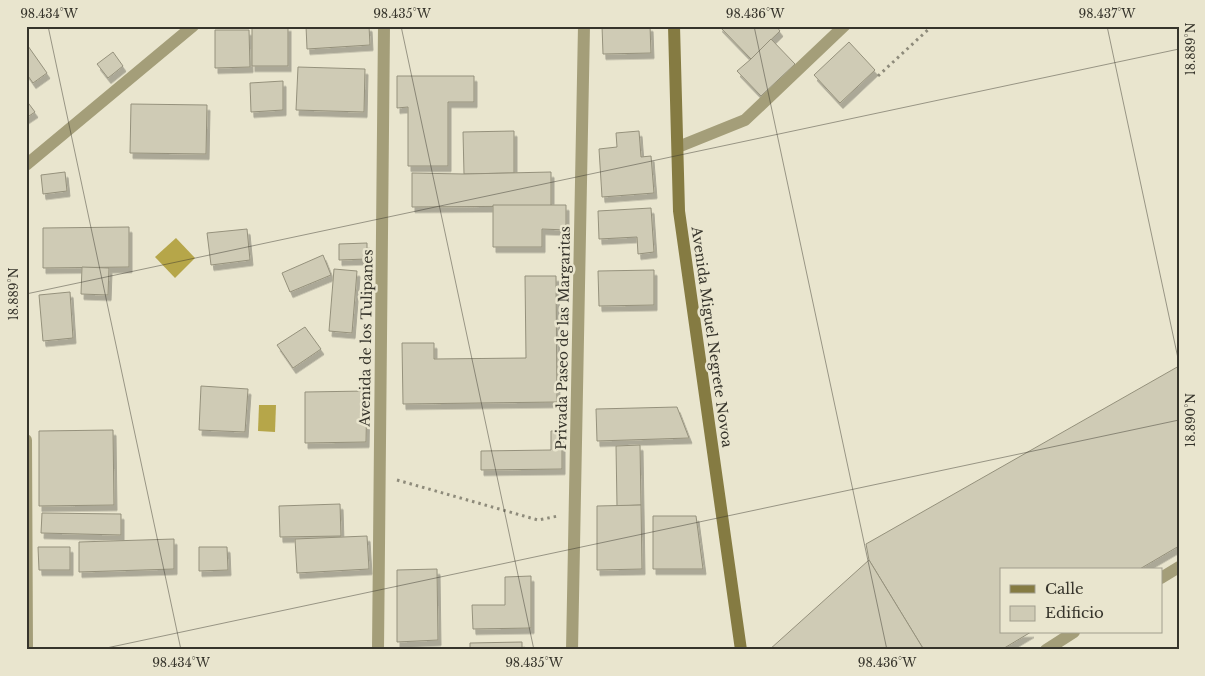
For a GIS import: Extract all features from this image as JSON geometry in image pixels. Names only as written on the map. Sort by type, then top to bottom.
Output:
[{"type":"main road","name":"Avenida Miguel Negrete Novoa","points":[[674,26],[680,211],[742,650]]},
{"type":"street","points":[[26,165],[193,26]]},
{"type":"street","name":"Avenida de los Tulipanes","points":[[378,650],[384,26]]},
{"type":"street","name":"Privada Paseo de las Margaritas","points":[[572,650],[584,26]]},
{"type":"street","points":[[678,147],[745,120],[844,26]]},
{"type":"street","points":[[26,440],[27,650]]},
{"type":"street","points":[[1162,577],[1179,567]]},
{"type":"street","points":[[1046,650],[1071,634]]},
{"type":"path","points":[[878,76],[932,26]]},
{"type":"path","points":[[380,475],[538,520],[574,513]]},
{"type":"shaded area","points":[[176,238],[195,258],[175,278],[155,257]]},
{"type":"shaded area","points":[[259,405],[276,405],[275,432],[258,431]]},
{"type":"building","points":[[252,26],[288,26],[288,66],[252,66]]},
{"type":"building","points":[[306,26],[369,26],[370,45],[307,49]]},
{"type":"building","points":[[602,26],[650,26],[651,53],[603,54]]},
{"type":"building","points":[[719,26],[776,26],[780,31],[751,59]]},
{"type":"building","points":[[215,30],[249,30],[250,67],[215,68]]},
{"type":"building","points":[[771,39],[795,64],[761,96],[737,71]]},
{"type":"building","points":[[849,42],[875,70],[840,103],[814,75]]},
{"type":"building","points":[[28,46],[47,73],[33,83],[26,73],[26,48]]},
{"type":"building","points":[[113,52],[123,66],[108,78],[97,64]]},
{"type":"building","points":[[298,67],[365,69],[364,112],[296,110]]},
{"type":"building","points":[[397,76],[474,76],[474,102],[448,102],[448,166],[408,166],[408,107],[397,108]]},
{"type":"building","points":[[283,81],[283,110],[251,112],[250,83]]},
{"type":"building","points":[[26,100],[35,112],[26,118]]},
{"type":"building","points":[[131,104],[207,105],[206,154],[130,153]]},
{"type":"building","points":[[514,131],[514,173],[464,174],[463,132]]},
{"type":"building","points":[[639,131],[641,157],[651,156],[654,193],[602,197],[599,149],[617,147],[616,133]]},
{"type":"building","points":[[65,172],[67,191],[43,194],[41,175]]},
{"type":"building","points":[[551,172],[551,206],[412,207],[412,173]]},
{"type":"building","points":[[493,205],[566,205],[566,230],[542,229],[542,247],[493,247]]},
{"type":"building","points":[[651,208],[654,252],[638,254],[637,237],[599,239],[598,211]]},
{"type":"building","points":[[129,227],[129,267],[43,268],[43,228]]},
{"type":"building","points":[[247,229],[250,260],[211,265],[207,233]]},
{"type":"building","points":[[367,243],[367,259],[339,260],[339,244]]},
{"type":"building","points":[[323,255],[331,275],[290,292],[282,273]]},
{"type":"building","points":[[82,267],[109,268],[108,295],[81,294]]},
{"type":"building","points":[[334,269],[357,271],[352,333],[329,331]]},
{"type":"building","points":[[654,270],[654,305],[599,306],[598,271]]},
{"type":"building","points":[[525,276],[556,276],[557,402],[403,404],[402,343],[434,343],[434,359],[526,358]]},
{"type":"building","points":[[70,292],[73,338],[43,341],[39,295]]},
{"type":"building","points":[[305,327],[321,349],[293,368],[277,345]]},
{"type":"building","points":[[1179,366],[1179,546],[1141,568],[1000,568],[1000,634],[1028,634],[1001,650],[924,650],[869,560],[866,544]]},
{"type":"building","points":[[201,386],[248,389],[245,432],[199,430]]},
{"type":"building","points":[[367,391],[366,442],[305,443],[305,392]]},
{"type":"building","points":[[677,407],[689,438],[597,441],[596,409]]},
{"type":"building","points":[[113,430],[114,505],[39,506],[39,431]]},
{"type":"building","points":[[551,431],[562,431],[562,469],[481,470],[481,451],[551,450]]},
{"type":"building","points":[[640,445],[641,505],[617,506],[616,446]]},
{"type":"building","points":[[340,504],[341,536],[280,537],[279,506]]},
{"type":"building","points":[[641,505],[642,569],[597,570],[597,506]]},
{"type":"building","points":[[42,513],[121,514],[121,535],[41,533]]},
{"type":"building","points":[[653,516],[696,516],[703,569],[653,569]]},
{"type":"building","points":[[367,536],[369,569],[297,573],[295,539]]},
{"type":"building","points":[[174,539],[174,569],[79,572],[79,542]]},
{"type":"building","points":[[38,547],[70,547],[70,570],[39,570]]},
{"type":"building","points":[[199,547],[227,547],[228,570],[199,571]]},
{"type":"building","points":[[869,560],[924,650],[769,650]]},
{"type":"building","points":[[437,569],[438,640],[397,642],[397,570]]},
{"type":"building","points":[[531,576],[531,628],[473,629],[472,605],[505,605],[505,577]]},
{"type":"building","points":[[522,642],[522,650],[470,650],[470,643]]}]
